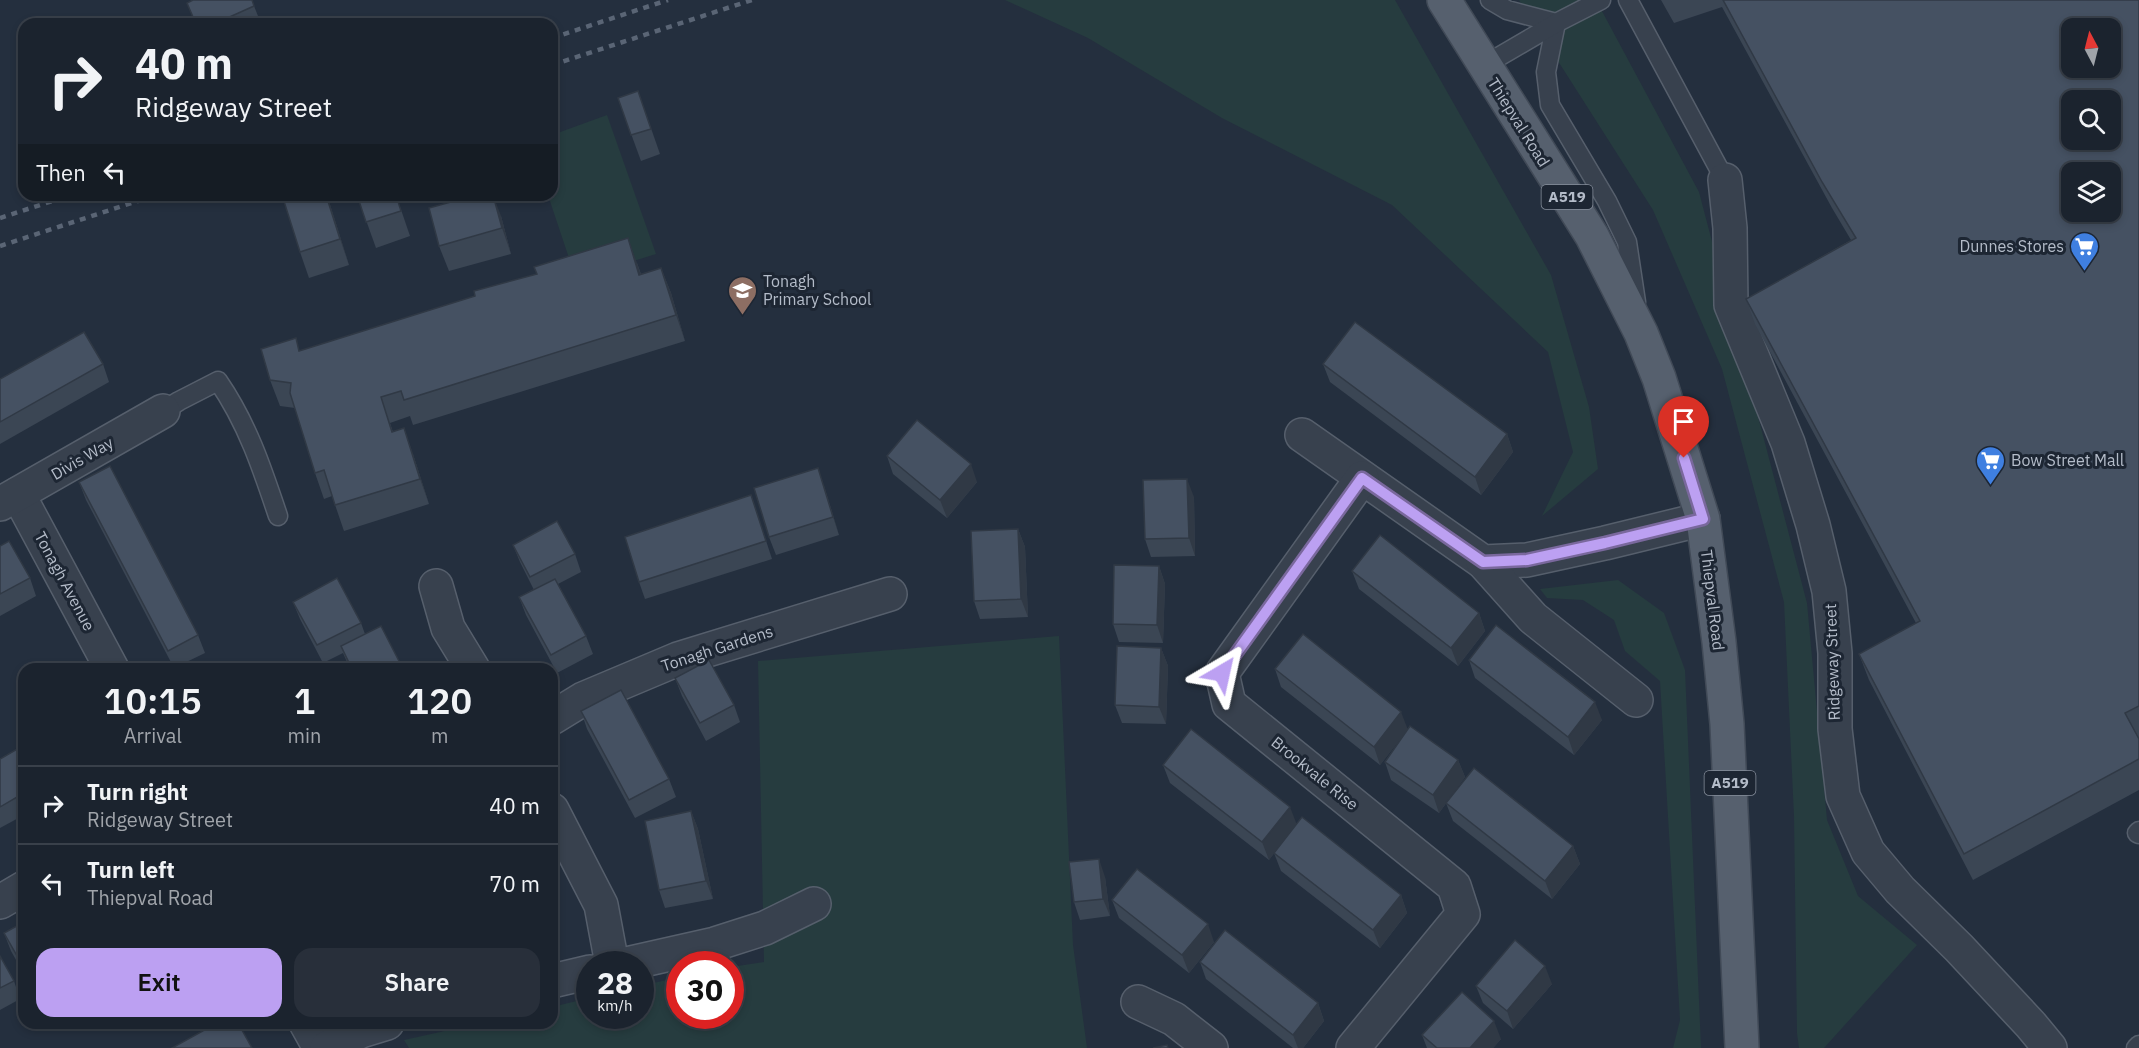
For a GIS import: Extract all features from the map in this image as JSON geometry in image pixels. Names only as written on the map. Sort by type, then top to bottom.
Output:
[{"type":"main road","name":"Thiepval Road","points":[[1444,0],[1483,66],[1592,236],[1641,333],[1659,378],[1703,519],[1727,724],[1743,1048]]},
{"type":"street","name":"Ridgeway Street","points":[[1725,180],[1730,228],[1731,305],[1788,443],[1813,525],[1829,591],[1835,653],[1835,729],[1843,796],[1868,852],[1900,890],[1967,957],[2050,1048]]},
{"type":"street","name":"Divis Way","points":[[9,499],[163,411]]},
{"type":"street","points":[[1302,435],[1483,562],[1533,618],[1636,700]]},
{"type":"street","name":"Brookvale Rise","points":[[1353,1048],[1463,914],[1454,886],[1229,704],[1222,673],[1362,478]]},
{"type":"street","name":"Tonagh Avenue","points":[[9,499],[108,663]]},
{"type":"street","points":[[1483,562],[1527,560],[1703,519]]},
{"type":"street","points":[[436,586],[448,628],[469,663]]},
{"type":"street","name":"Tonagh Gardens","points":[[558,714],[583,699],[678,659],[890,594]]},
{"type":"street","points":[[558,821],[601,905],[610,951]]},
{"type":"street","points":[[0,902],[18,892]]},
{"type":"street","points":[[654,958],[715,944],[765,928],[814,904]]},
{"type":"street","points":[[558,980],[576,975]]},
{"type":"street","points":[[1138,1002],[1174,1019],[1211,1048]]},
{"type":"street","points":[[309,1029],[320,1048]]},
{"type":"street","points":[[327,1048],[368,1029]]},
{"type":"lane","points":[[1490,0],[1507,10],[1558,22]]},
{"type":"lane","points":[[1483,66],[1601,0]]},
{"type":"lane","points":[[1628,0],[1725,180]]},
{"type":"lane","points":[[1558,22],[1546,72],[1550,105],[1607,201],[1626,242],[1641,333]]},
{"type":"lane","points":[[163,411],[218,381],[234,404],[256,450],[278,516]]},
{"type":"green space","points":[[1005,0],[1395,0],[1551,275],[1589,407],[1598,469],[1542,516],[1573,452],[1548,352],[1392,205],[1222,118],[1088,38]]},
{"type":"green space","points":[[1519,0],[1596,0],[1699,192],[1807,603],[1827,820],[1858,896],[1917,945],[1824,1048],[1799,1048],[1797,1033],[1794,816],[1784,602],[1722,369],[1653,210]]},
{"type":"green space","points":[[607,115],[656,254],[576,279],[550,201],[558,201],[558,133]]},
{"type":"green space","points":[[1618,580],[1664,613],[1685,670],[1701,1048],[1673,1048],[1680,1020],[1660,681],[1625,651],[1614,620],[1583,600],[1547,598],[1540,589]]},
{"type":"green space","points":[[1059,636],[1073,945],[1087,1048],[409,1048],[404,1040],[454,1029],[558,1029],[558,1006],[576,1001],[576,1029],[654,1029],[654,983],[666,980],[666,1029],[744,1029],[744,965],[764,962],[758,661]]},
{"type":"building","points":[[193,0],[252,0],[254,6],[227,18],[193,18],[187,3]]},
{"type":"building","name":"Bow Street Mall","points":[[1723,0],[2139,0],[2139,706],[2125,713],[2139,739],[2139,759],[1964,854],[1859,654],[1920,621],[1746,299],[1856,238],[1822,182]]},
{"type":"building","points":[[638,91],[651,129],[631,135],[618,98]]},
{"type":"building","points":[[284,201],[328,201],[340,239],[300,252]]},
{"type":"building","points":[[359,201],[398,201],[401,211],[366,222]]},
{"type":"building","points":[[454,201],[495,201],[502,228],[439,246],[429,208]]},
{"type":"building","points":[[628,238],[639,275],[661,268],[676,315],[404,400],[401,391],[381,397],[392,432],[404,428],[420,479],[335,505],[324,470],[315,473],[290,393],[291,383],[270,380],[261,349],[296,338],[299,351],[475,296],[474,291],[537,274],[534,267]]},
{"type":"building","points":[[1355,322],[1507,434],[1475,477],[1323,364]]},
{"type":"building","points":[[84,332],[103,364],[0,422],[0,379]]},
{"type":"building","points":[[917,420],[971,464],[940,500],[887,456]]},
{"type":"building","points":[[110,466],[198,635],[168,651],[79,482]]},
{"type":"building","points":[[818,468],[833,517],[769,537],[754,488]]},
{"type":"building","points":[[1187,479],[1189,538],[1145,539],[1143,480]]},
{"type":"building","points":[[751,495],[766,541],[639,582],[625,537]]},
{"type":"building","points":[[557,521],[575,554],[530,577],[513,545]]},
{"type":"building","points":[[1018,529],[1021,599],[974,601],[971,531]]},
{"type":"building","points":[[1380,535],[1479,613],[1451,648],[1352,571]]},
{"type":"building","points":[[9,541],[30,578],[0,594],[0,546]]},
{"type":"building","points":[[1114,565],[1159,566],[1157,625],[1113,624]]},
{"type":"building","points":[[337,578],[361,623],[317,645],[293,602]]},
{"type":"building","points":[[555,579],[586,636],[551,655],[519,597]]},
{"type":"building","points":[[1496,625],[1595,702],[1568,737],[1469,660]]},
{"type":"building","points":[[381,626],[400,663],[349,663],[341,646]]},
{"type":"building","points":[[1303,634],[1401,712],[1374,747],[1275,669]]},
{"type":"building","points":[[1117,646],[1161,648],[1159,707],[1115,705]]},
{"type":"building","points":[[709,660],[734,705],[700,723],[675,678]]},
{"type":"building","points":[[621,690],[669,779],[629,800],[581,711]]},
{"type":"building","points":[[1410,726],[1458,760],[1433,795],[1385,762]]},
{"type":"building","points":[[1191,729],[1290,807],[1262,842],[1163,765]]},
{"type":"building","points":[[18,748],[18,796],[0,807],[0,759]]},
{"type":"building","points":[[1474,768],[1573,846],[1545,881],[1446,803]]},
{"type":"building","points":[[691,811],[706,881],[659,890],[645,821]]},
{"type":"building","points":[[1302,817],[1401,895],[1373,930],[1274,853]]},
{"type":"building","points":[[1099,859],[1103,899],[1074,902],[1069,862]]},
{"type":"building","points":[[1137,869],[1208,924],[1182,955],[1112,900]]},
{"type":"building","points":[[18,925],[18,958],[4,933]]},
{"type":"building","points":[[1225,930],[1318,1003],[1293,1035],[1200,962]]},
{"type":"building","points":[[1515,940],[1545,966],[1507,1011],[1476,986]]},
{"type":"building","points":[[0,956],[14,981],[0,988]]},
{"type":"building","points":[[1462,992],[1494,1021],[1470,1048],[1437,1048],[1422,1035]]},
{"type":"building","points":[[206,1029],[241,1029],[252,1048],[172,1048]]},
{"type":"railway","points":[[558,36],[668,0]]},
{"type":"railway","points":[[558,63],[752,0]]},
{"type":"railway","points":[[0,218],[52,201]]},
{"type":"railway","points":[[0,246],[138,201]]},
{"type":"place","name":"Dunnes Stores","points":[[2085,272]]},
{"type":"place","name":"Tonagh Primary School","points":[[742,316]]},
{"type":"place","name":"Bow Street Mall","points":[[1990,486]]},
{"type":"route","points":[[1222,673],[1362,478],[1483,562],[1527,560],[1703,519],[1684,458]]}]
